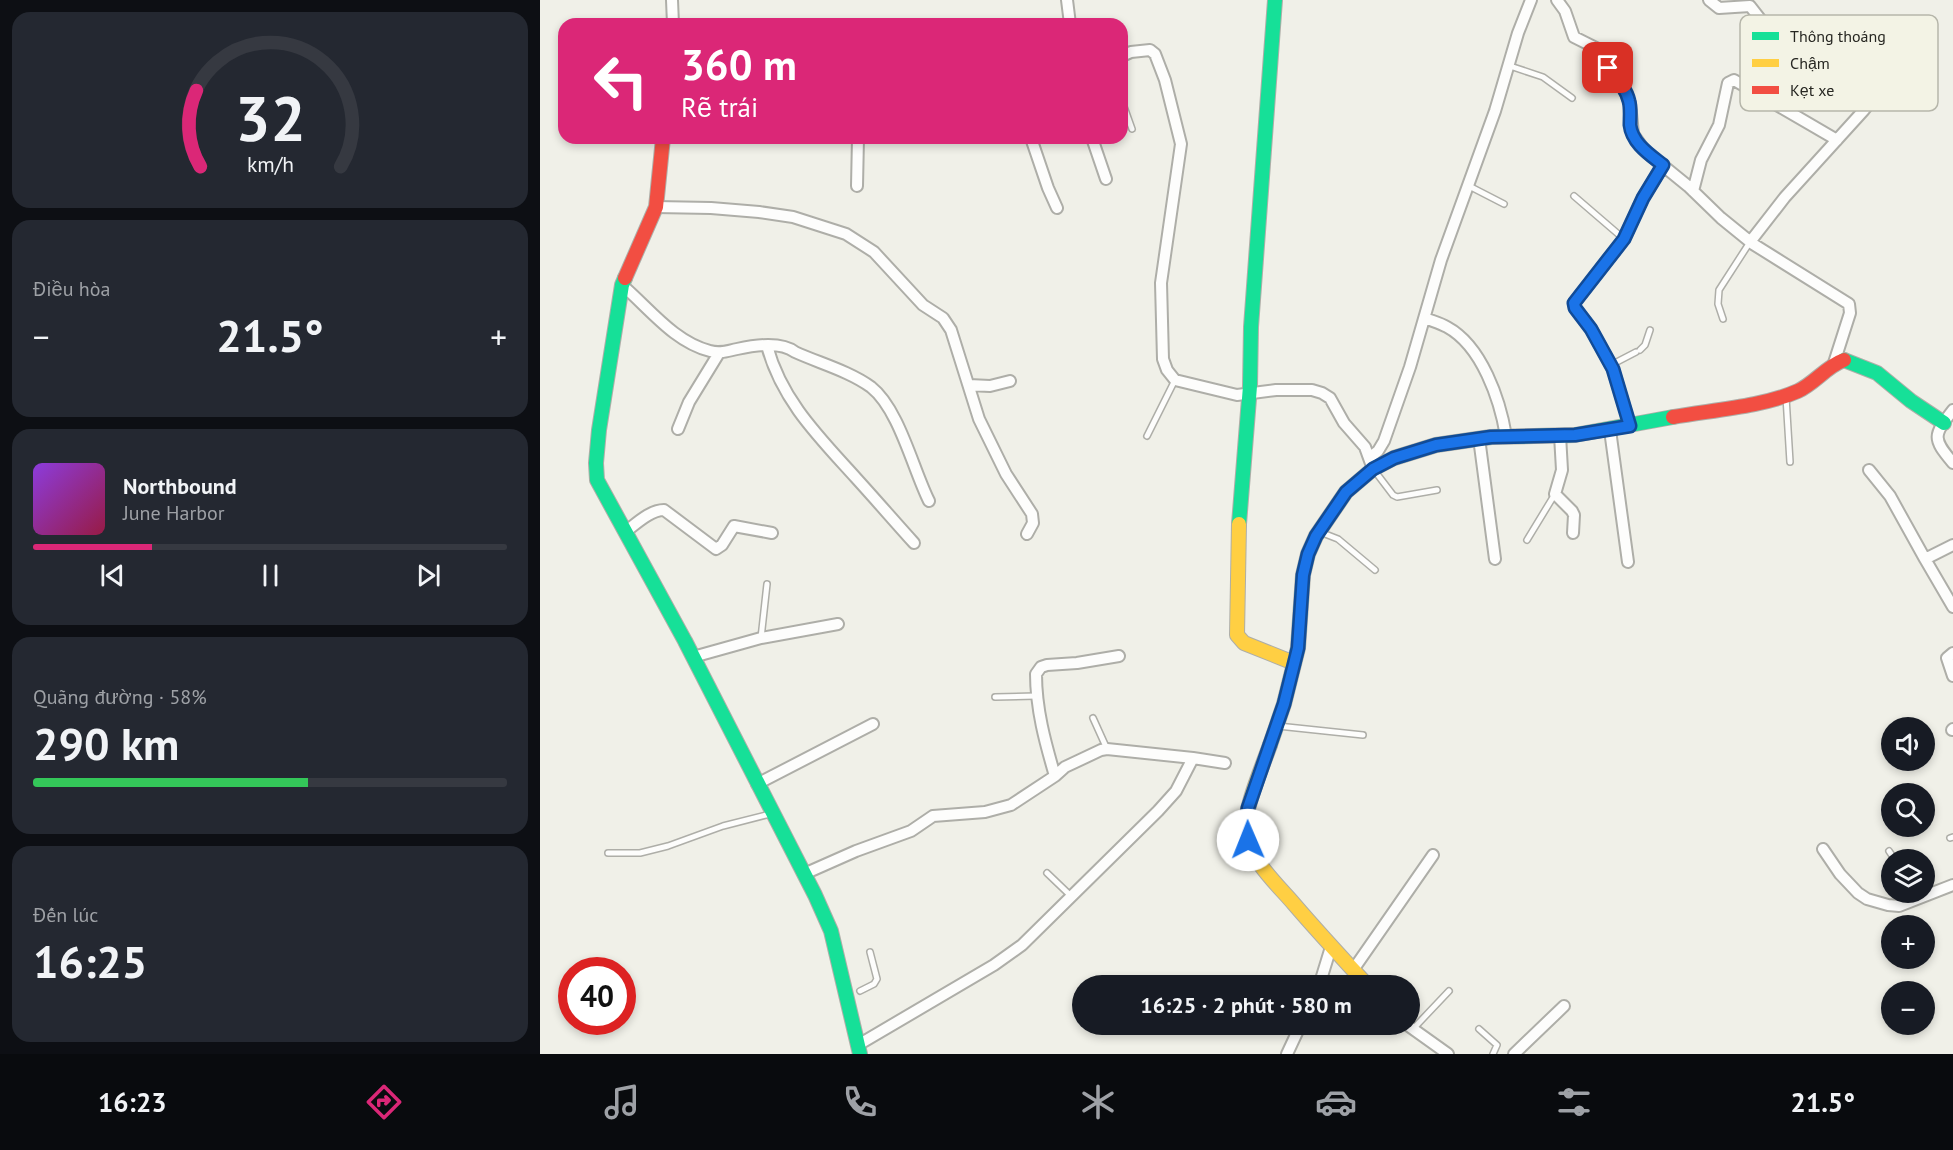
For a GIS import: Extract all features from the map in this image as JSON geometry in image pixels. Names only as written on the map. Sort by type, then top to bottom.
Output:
[{"type":"street","points":[[672,0],[673,18]]},
{"type":"street","points":[[1067,0],[1069,18]]},
{"type":"street","points":[[1275,0],[1239,514],[1238,635],[1244,643],[1294,663]]},
{"type":"street","points":[[1358,975],[1331,947],[1253,853],[1245,831],[1248,808],[1276,726],[1298,648],[1303,575],[1308,554],[1319,531],[1346,492],[1371,463],[1384,441],[1425,318],[1441,260],[1531,0]]},
{"type":"street","points":[[1557,0],[1565,11],[1574,37],[1596,48],[1622,85],[1629,99],[1631,128],[1635,139],[1645,151],[1693,190],[1721,218],[1750,242],[1849,304],[1850,312],[1834,363]]},
{"type":"street","points":[[1709,0],[1719,8],[1750,6],[1757,15]]},
{"type":"street","points":[[1128,53],[1150,50],[1155,54],[1165,80],[1181,144],[1161,283],[1163,359],[1167,370],[1175,380],[1238,395],[1276,390],[1312,390],[1322,393],[1330,398],[1344,423],[1365,447],[1371,463]]},
{"type":"street","points":[[1693,190],[1701,160],[1719,125],[1728,83],[1734,80],[1740,83]]},
{"type":"street","points":[[1787,111],[1837,140]]},
{"type":"street","points":[[1750,242],[1785,196],[1862,111]]},
{"type":"street","points":[[662,144],[656,207],[622,285],[599,430],[595,473],[693,657],[804,874],[831,932],[854,994],[859,1049],[1022,945],[1176,791],[1193,758]]},
{"type":"street","points":[[857,186],[858,144]]},
{"type":"street","points":[[1033,144],[1057,208]]},
{"type":"street","points":[[1094,144],[1106,179]]},
{"type":"street","points":[[1630,426],[1611,365],[1574,303],[1624,239],[1643,198],[1663,165]]},
{"type":"street","points":[[656,207],[711,208],[793,217],[852,237],[874,252],[923,305],[943,318],[954,338],[975,409],[985,432],[1006,474],[1032,514],[1033,523],[1027,534]]},
{"type":"street","points":[[622,285],[680,337],[709,351],[718,353],[766,346],[788,347],[872,389],[893,415],[918,480],[929,501]]},
{"type":"street","points":[[1425,318],[1447,327],[1460,336],[1476,355],[1502,412],[1506,436]]},
{"type":"street","points":[[766,346],[776,375],[805,422],[914,543]]},
{"type":"street","points":[[678,429],[689,402],[718,353]]},
{"type":"street","points":[[1371,463],[1436,445],[1479,438],[1560,435],[1610,430],[1786,395],[1813,383],[1834,363],[1846,359],[1877,374],[1944,423]]},
{"type":"street","points":[[969,385],[990,386],[1010,381]]},
{"type":"street","points":[[1953,410],[1938,431],[1937,440],[1939,447],[1953,463]]},
{"type":"street","points":[[1610,430],[1628,562]]},
{"type":"street","points":[[1560,435],[1562,470],[1555,494],[1574,515],[1573,533]]},
{"type":"street","points":[[1479,438],[1494,559]]},
{"type":"street","points":[[1869,470],[1890,496],[1953,607]]},
{"type":"street","points":[[626,532],[651,514],[664,510],[716,549],[722,545],[734,526],[772,533]]},
{"type":"street","points":[[1925,559],[1953,545]]},
{"type":"street","points":[[693,657],[761,638],[838,624]]},
{"type":"street","points":[[1953,653],[1947,658],[1953,676]]},
{"type":"street","points":[[1055,776],[1045,744],[1036,696],[1036,674],[1041,667],[1119,656]]},
{"type":"street","points":[[757,784],[873,724]]},
{"type":"street","points":[[804,874],[910,831],[933,816],[985,812],[1011,805],[1080,758],[1107,749],[1225,763]]},
{"type":"street","points":[[1823,849],[1849,885],[1867,899],[1894,907],[1903,903]]},
{"type":"street","points":[[1353,970],[1433,855]]},
{"type":"street","points":[[1935,890],[1953,885]]},
{"type":"street","points":[[1322,975],[1331,947]]},
{"type":"street","points":[[1514,1054],[1564,1006]]},
{"type":"street","points":[[1420,1034],[1448,1054]]},
{"type":"street","points":[[1287,1054],[1295,1035]]},
{"type":"lane","points":[[1510,66],[1543,77],[1572,98]]},
{"type":"lane","points":[[1128,118],[1132,129]]},
{"type":"lane","points":[[1468,186],[1504,204]]},
{"type":"lane","points":[[1574,196],[1624,239]]},
{"type":"lane","points":[[1723,319],[1718,304],[1719,290],[1750,242]]},
{"type":"lane","points":[[1611,365],[1645,345],[1650,330]]},
{"type":"lane","points":[[1147,436],[1175,380]]},
{"type":"lane","points":[[1786,395],[1790,462]]},
{"type":"lane","points":[[1371,463],[1393,495],[1397,497],[1437,490]]},
{"type":"lane","points":[[1527,540],[1555,494]]},
{"type":"lane","points":[[1319,531],[1342,542],[1375,570]]},
{"type":"lane","points":[[761,638],[767,584]]},
{"type":"lane","points":[[995,697],[1036,696]]},
{"type":"lane","points":[[1093,718],[1107,749]]},
{"type":"lane","points":[[1276,726],[1364,735]]},
{"type":"lane","points":[[608,853],[640,854],[723,826],[772,813]]},
{"type":"lane","points":[[1047,873],[1071,896]]},
{"type":"lane","points":[[854,994],[873,984],[877,979],[870,952]]},
{"type":"lane","points":[[1420,1018],[1449,991]]},
{"type":"lane","points":[[1479,1029],[1497,1045],[1493,1054]]},
{"type":"traffic: fast","points":[[1239,524],[1275,0]]},
{"type":"traffic: fast","points":[[625,278],[599,430],[597,480],[685,641],[815,895],[831,931],[860,1054]]},
{"type":"traffic: fast","points":[[1844,360],[1877,373],[1911,401],[1944,423]]},
{"type":"traffic: fast","points":[[1270,745],[1284,704],[1298,648],[1303,575],[1308,554],[1316,536],[1346,492],[1373,469],[1394,458],[1436,445],[1491,437],[1575,435],[1673,417]]},
{"type":"traffic: slow","points":[[1239,524],[1237,635],[1244,643],[1294,663]]},
{"type":"traffic: slow","points":[[1270,745],[1247,814],[1246,833],[1249,843],[1253,853],[1272,880],[1358,975]]},
{"type":"traffic: jam","points":[[625,278],[656,207],[662,144]]},
{"type":"traffic: jam","points":[[1673,417],[1769,401],[1804,388],[1832,366],[1844,360]]},
{"type":"route","points":[[1248,840],[1245,831],[1248,808],[1284,704],[1298,648],[1303,575],[1308,554],[1316,536],[1346,492],[1360,478],[1394,458],[1436,445],[1491,437],[1575,435],[1630,426],[1608,358],[1574,303],[1624,239],[1643,198],[1663,165],[1645,151],[1635,139],[1631,128],[1629,99],[1622,85],[1608,68]]}]
